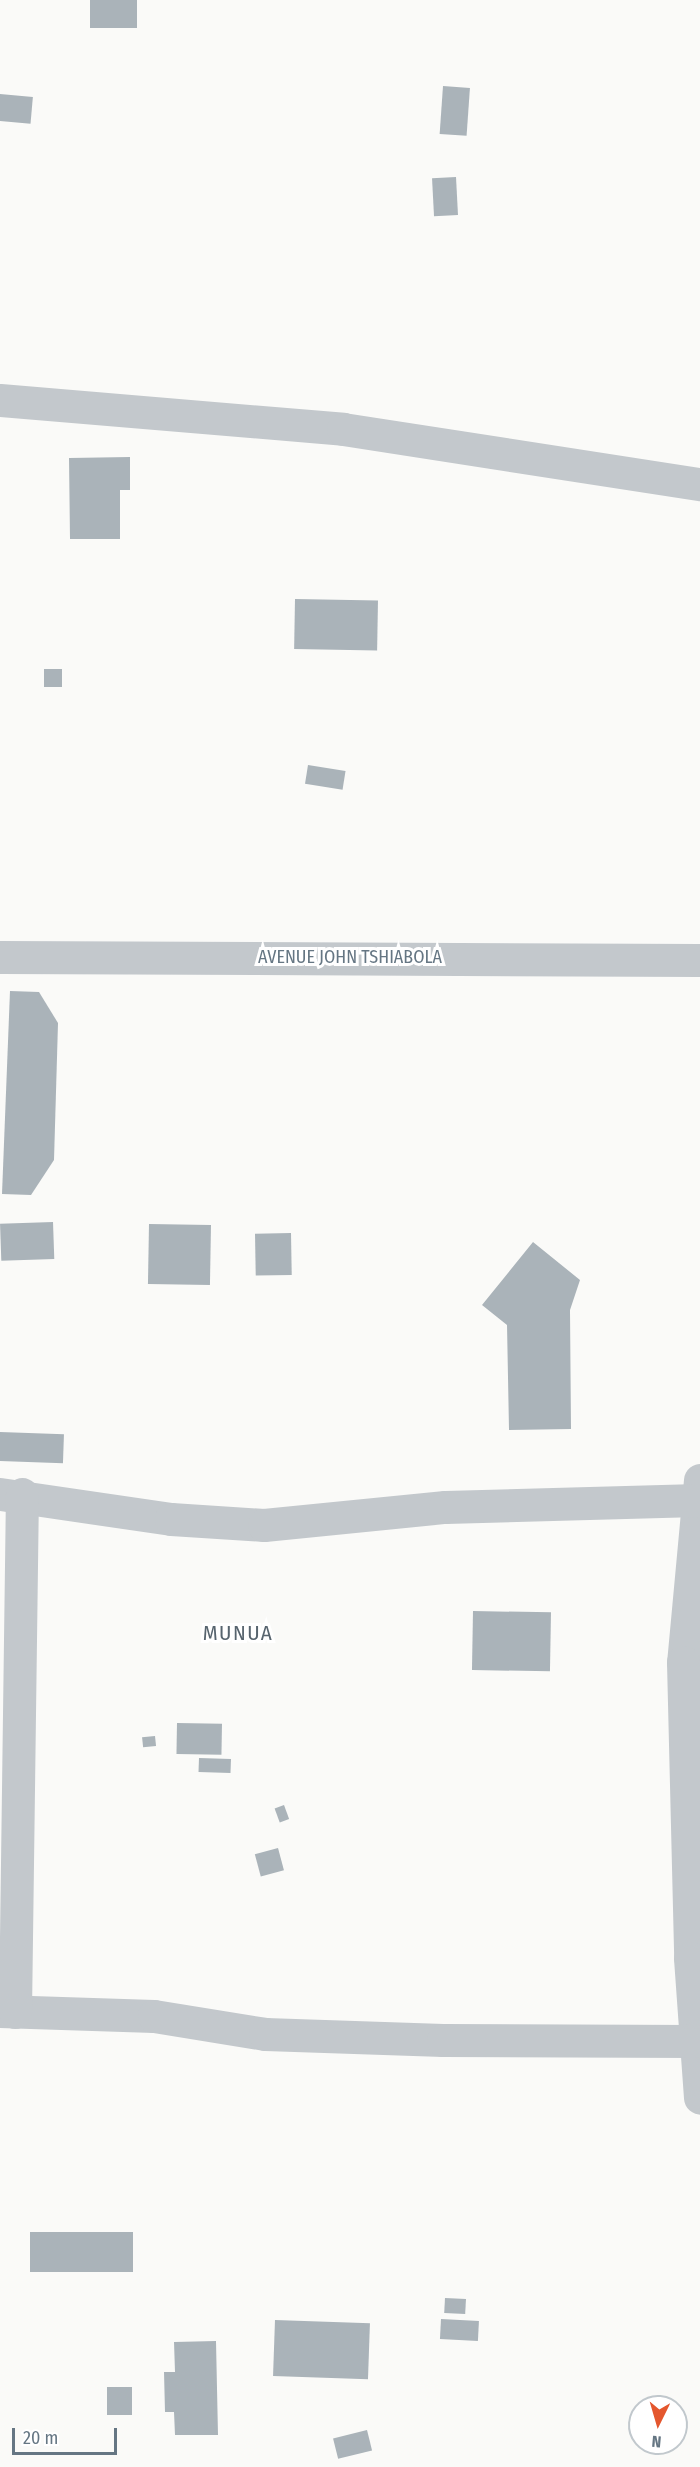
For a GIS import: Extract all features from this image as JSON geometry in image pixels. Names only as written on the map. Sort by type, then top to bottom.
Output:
[{"type":"street","points":[[0,400],[343,429],[700,484]]},
{"type":"street","name":"AVENUE JOHN TSHIABOLA","points":[[0,957],[700,960]]},
{"type":"street","points":[[694,2042],[443,2040],[265,2034],[153,2016],[8,2012],[11,1494],[171,1519],[264,1525],[445,1507],[699,1490],[683,1662],[694,2042],[700,2098]]},
{"type":"building","points":[[90,0],[137,0],[137,28],[90,28]]},
{"type":"building","points":[[443,86],[470,88],[467,136],[440,134]]},
{"type":"building","points":[[0,94],[33,97],[31,124],[0,121]]},
{"type":"building","points":[[456,177],[458,215],[434,216],[432,178]]},
{"type":"building","points":[[130,457],[130,490],[120,490],[120,539],[70,539],[69,458]]},
{"type":"building","points":[[295,599],[378,600],[377,650],[294,649]]},
{"type":"building","points":[[44,669],[62,669],[62,687],[44,687]]},
{"type":"building","points":[[308,765],[346,771],[343,790],[305,784]]},
{"type":"building","points":[[10,991],[39,992],[58,1023],[54,1160],[31,1195],[2,1194]]},
{"type":"building","points":[[53,1222],[54,1259],[1,1261],[0,1224]]},
{"type":"building","points":[[149,1224],[211,1225],[210,1285],[148,1284]]},
{"type":"building","points":[[291,1233],[292,1275],[256,1276],[255,1234]]},
{"type":"building","points":[[533,1242],[580,1280],[570,1310],[571,1429],[509,1430],[507,1325],[482,1305]]},
{"type":"building","points":[[0,1432],[64,1434],[63,1463],[0,1461]]},
{"type":"building","points":[[473,1611],[551,1612],[550,1671],[472,1670]]},
{"type":"building","points":[[177,1723],[222,1724],[221,1755],[176,1754]]},
{"type":"building","points":[[155,1736],[156,1746],[143,1747],[142,1737]]},
{"type":"building","points":[[199,1758],[231,1759],[230,1773],[199,1772]]},
{"type":"building","points":[[284,1805],[289,1819],[280,1823],[275,1808]]},
{"type":"building","points":[[278,1848],[284,1870],[261,1876],[255,1854]]},
{"type":"building","points":[[30,2232],[133,2232],[133,2272],[30,2272]]},
{"type":"building","points":[[445,2298],[466,2299],[465,2314],[444,2313]]},
{"type":"building","points":[[441,2319],[479,2321],[478,2341],[440,2339]]},
{"type":"building","points":[[275,2320],[370,2323],[368,2379],[273,2376]]},
{"type":"building","points":[[216,2341],[218,2435],[175,2435],[174,2412],[165,2412],[164,2372],[175,2372],[174,2342]]},
{"type":"building","points":[[107,2387],[132,2387],[132,2415],[107,2415]]},
{"type":"building","points":[[367,2430],[372,2450],[338,2459],[333,2438]]},
{"type":"district","name":"MUNUA","points":[[238,1633]]}]
